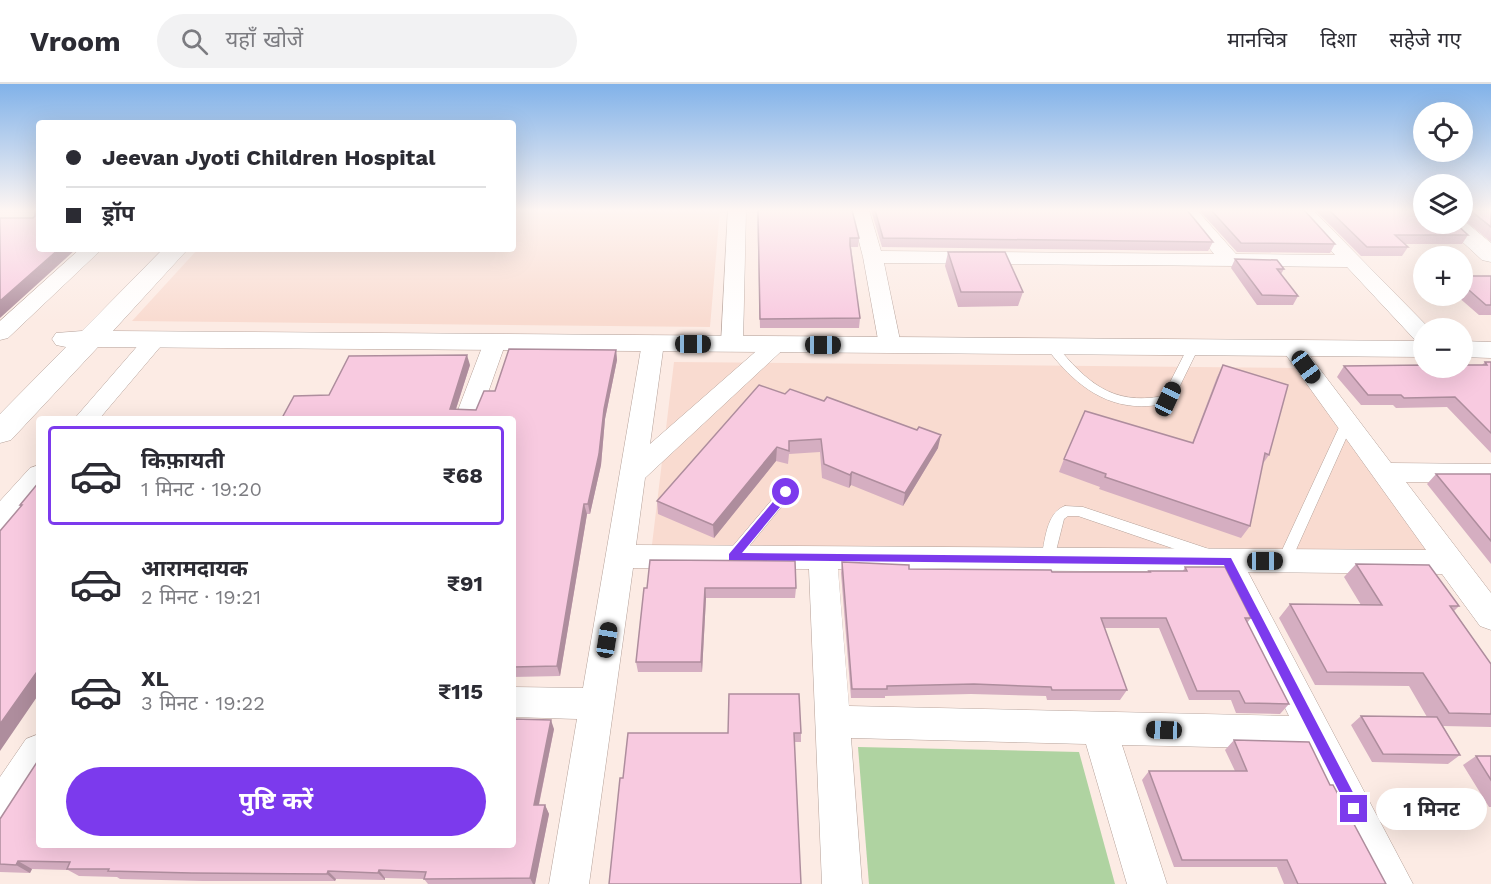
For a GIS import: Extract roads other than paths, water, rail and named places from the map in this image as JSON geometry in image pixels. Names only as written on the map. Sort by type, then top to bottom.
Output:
[{"type":"street","points":[[732,344],[736,247]]},
{"type":"street","points":[[870,247],[890,345]]},
{"type":"street","points":[[1219,247],[1230,260]]},
{"type":"street","points":[[1339,247],[1413,325]]},
{"type":"street","points":[[0,333],[89,252]]},
{"type":"street","points":[[0,433],[152,252]]},
{"type":"street","points":[[0,405],[78,339],[173,252]]},
{"type":"street","points":[[873,257],[1352,261]]},
{"type":"street","points":[[78,339],[1413,349]]},
{"type":"street","points":[[89,416],[155,340]]},
{"type":"street","points":[[468,416],[495,342]]},
{"type":"street","points":[[569,884],[653,344]]},
{"type":"street","points":[[633,474],[778,344]]},
{"type":"street","points":[[1292,348],[1491,617]]},
{"type":"street","points":[[1473,349],[1491,350]]},
{"type":"street","points":[[1384,472],[1491,473]]},
{"type":"street","points":[[0,520],[36,478]]},
{"type":"street","points":[[620,556],[1450,562]]},
{"type":"street","points":[[823,558],[842,884]]},
{"type":"street","points":[[1227,561],[1393,884]]},
{"type":"street","points":[[516,702],[597,704]]},
{"type":"street","points":[[833,722],[1316,733]]},
{"type":"street","points":[[1099,728],[1146,884]]},
{"type":"street","points":[[0,810],[36,756]]},
{"type":"lane","points":[[1051,346],[1083,382],[1100,394],[1128,401],[1152,403],[1168,399],[1192,347]]},
{"type":"lane","points":[[1284,561],[1347,423]]},
{"type":"lane","points":[[732,557],[786,492]]},
{"type":"lane","points":[[1048,559],[1058,517],[1065,511],[1078,511],[1227,561]]}]
